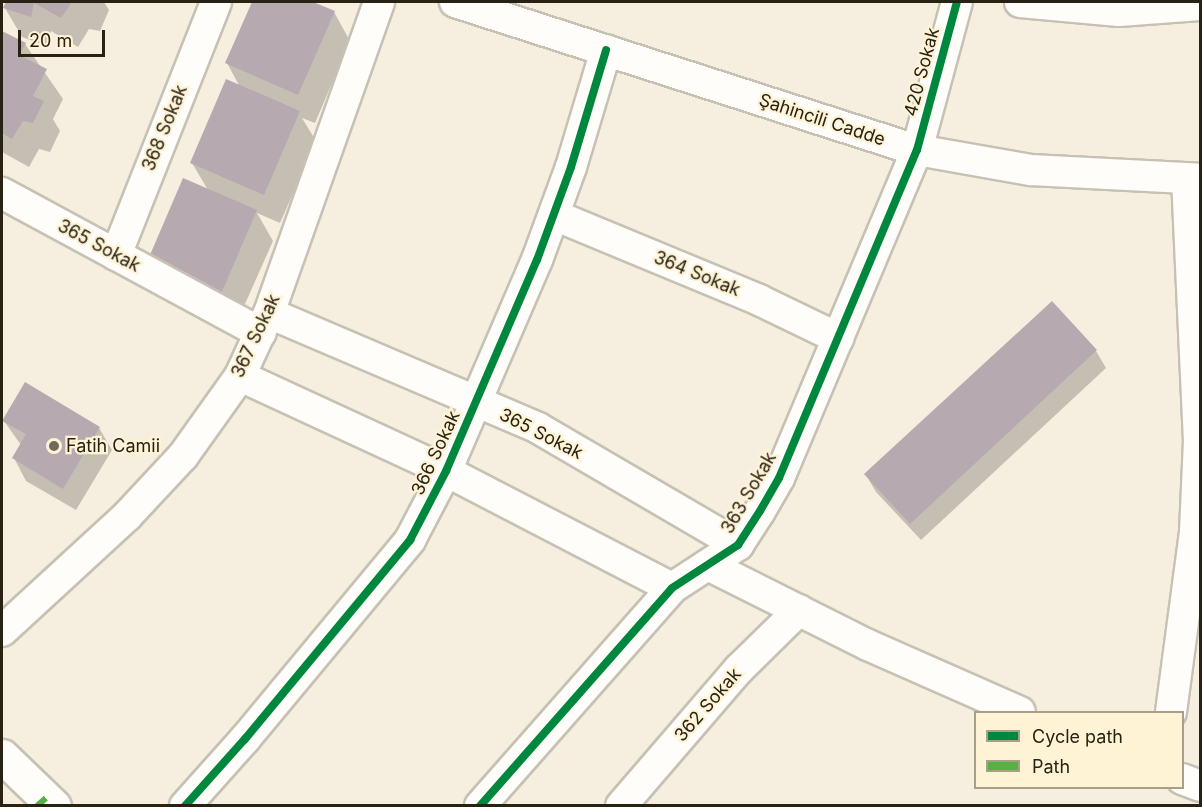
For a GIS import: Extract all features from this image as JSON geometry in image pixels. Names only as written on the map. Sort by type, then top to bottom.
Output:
[{"type":"street","name":"368 Sokak","points":[[116,255],[216,2]]},
{"type":"street","name":"367 Sokak","points":[[2,631],[127,516],[183,456],[240,376],[265,323],[379,2]]},
{"type":"street","name":"Şahincili Cadde","points":[[455,2],[917,150],[1031,170],[1194,179]]},
{"type":"street","name":"420 Sokak","points":[[917,150],[957,2]]},
{"type":"street","points":[[1039,3],[1119,11],[1200,5]]},
{"type":"street","name":"366 Sokak","points":[[185,806],[245,740],[410,540],[446,471],[554,215],[606,50]]},
{"type":"street","name":"363 Sokak","points":[[480,806],[672,588],[738,545],[779,478],[917,150]]},
{"type":"street","points":[[1171,711],[1198,532],[1199,442],[1194,179]]},
{"type":"street","name":"365 Sokak","points":[[2,194],[116,255],[265,323],[476,402],[538,428],[738,545]]},
{"type":"street","name":"364 Sokak","points":[[554,215],[748,295],[838,338]]},
{"type":"street","points":[[240,376],[446,471],[672,588]]},
{"type":"street","points":[[708,565],[799,610],[1018,711]]},
{"type":"street","name":"362 Sokak","points":[[621,806],[739,669],[799,610]]},
{"type":"street","points":[[2,756],[46,803]]},
{"type":"street","points":[[1184,780],[1200,786]]},
{"type":"building","points":[[6,2],[72,2],[61,18],[34,3],[31,17],[3,8]]},
{"type":"building","points":[[252,2],[313,2],[335,11],[298,95],[225,63]]},
{"type":"building","points":[[2,31],[26,43],[19,55],[47,69],[33,96],[44,101],[33,123],[23,121],[12,139],[2,133]]},
{"type":"building","points":[[226,79],[300,111],[264,195],[190,163]]},
{"type":"building","points":[[183,178],[257,210],[221,294],[147,262]]},
{"type":"building","points":[[1052,301],[1097,350],[910,524],[864,474]]},
{"type":"building","name":"Fatih Camii","points":[[25,382],[100,427],[63,489],[12,458],[26,434],[2,421]]},
{"type":"marked path","points":[[37,806],[46,798]]},
{"type":"cycle path","points":[[480,806],[672,588],[738,545],[760,511],[779,478],[917,150],[957,2]]},
{"type":"cycle path","points":[[185,806],[245,739],[410,540],[446,471],[537,260],[571,167],[606,50]]},
{"type":"place","name":"Fatih Camii","points":[[54,446]]}]
